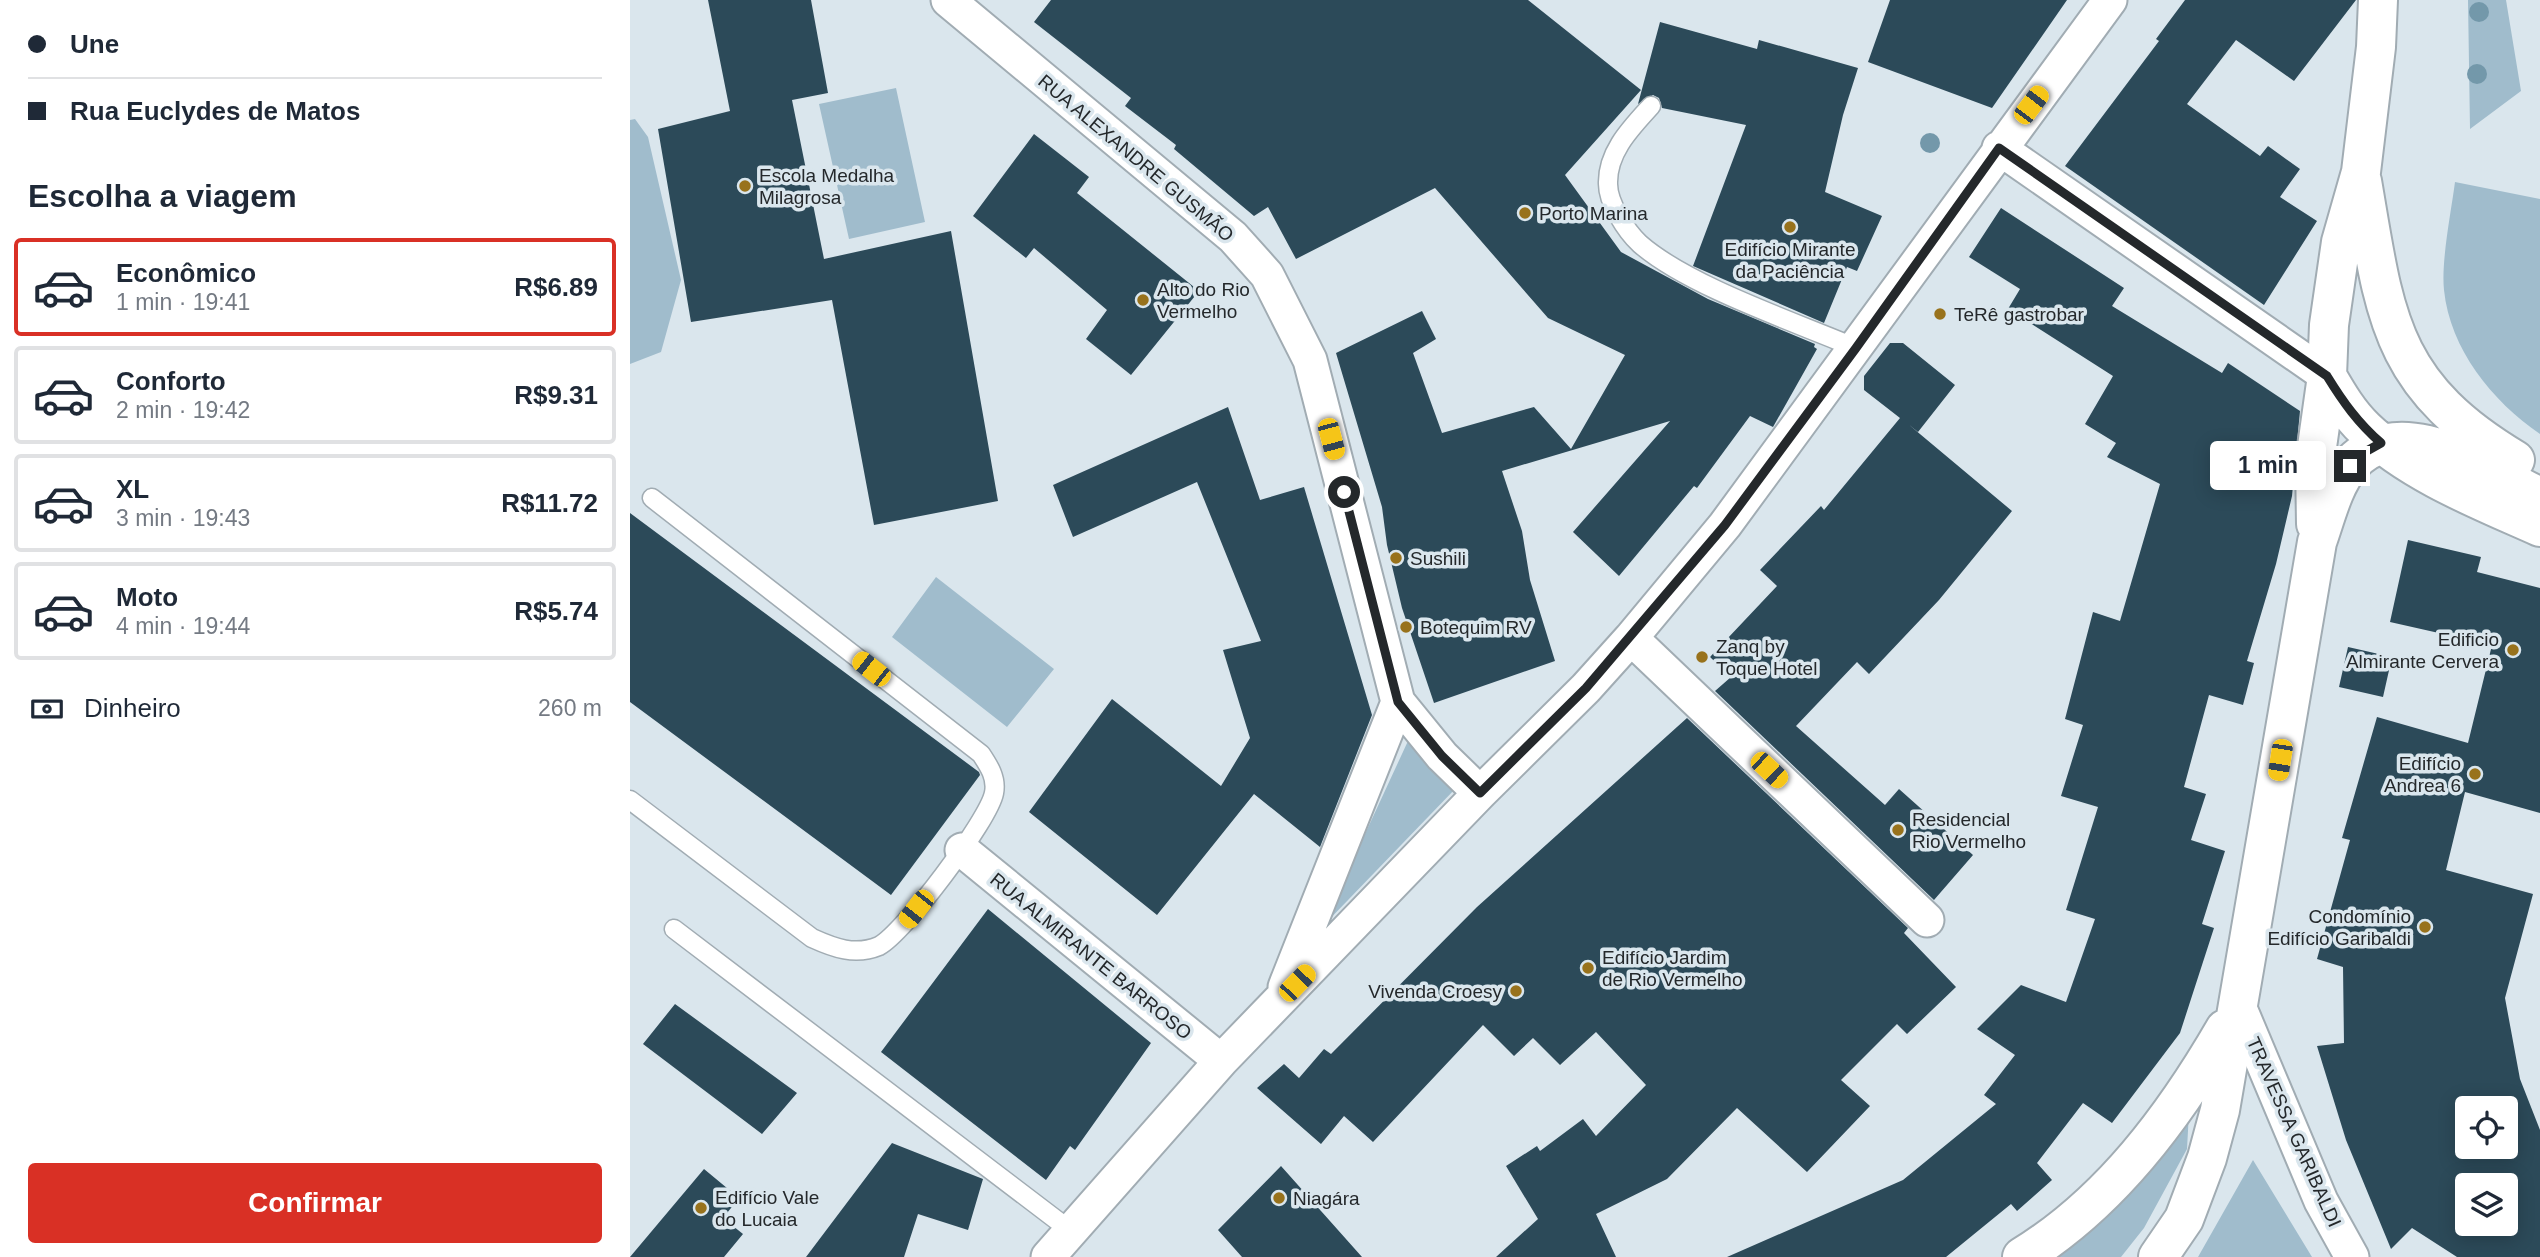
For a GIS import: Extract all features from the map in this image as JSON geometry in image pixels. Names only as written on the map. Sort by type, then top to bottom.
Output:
[{"type":"main road","points":[[2317,542],[2315,461],[2327,376],[2334,281],[2341,242],[2361,172],[2376,47],[2378,0]]},
{"type":"main road","points":[[2361,172],[2388,314],[2414,373],[2443,407],[2478,438],[2540,475]]},
{"type":"main road","points":[[2327,376],[2343,402],[2364,428],[2381,443],[2432,475],[2540,527]]},
{"type":"main road","points":[[2158,1257],[2184,1219],[2207,1157],[2220,1110],[2317,542],[2332,499],[2350,466],[2365,452],[2381,443],[2406,440],[2449,451],[2540,497]]},
{"type":"main road","points":[[2022,1257],[2100,1197],[2141,1150],[2190,1090],[2239,1006]]},
{"type":"street","name":"RUA ALEXANDRE GUSMÃO","points":[[948,0],[1233,237],[1267,275],[1310,360],[1398,702],[1442,756],[1480,793]]},
{"type":"street","points":[[1048,1257],[1221,1061],[1480,793],[1586,688],[1630,638],[1725,525],[2110,0]]},
{"type":"street","points":[[1999,148],[2327,376]]},
{"type":"street","points":[[1630,638],[1927,920]]},
{"type":"street","points":[[1279,1002],[1398,702]]},
{"type":"street","name":"RUA ALMIRANTE BARROSO","points":[[962,850],[1221,1061]]},
{"type":"street","name":"TRAVESSA GARIBALDI","points":[[2239,1006],[2321,1201],[2352,1257]]},
{"type":"lane","points":[[1651,106],[1623,137],[1612,159],[1607,185],[1618,215],[1639,243],[1673,266],[1725,292],[1856,348]]},
{"type":"lane","points":[[630,800],[812,939],[837,949],[860,951],[881,945],[900,929],[962,850],[991,807],[995,789],[992,771],[981,754],[652,498]]},
{"type":"lane","points":[[674,929],[1071,1231]]},
{"type":"shaded area","points":[[2468,0],[2506,0],[2521,91],[2470,129]]},
{"type":"shaded area","points":[[896,88],[925,222],[849,239],[819,104]]},
{"type":"shaded area","points":[[635,119],[648,137],[681,280],[661,352],[630,364],[630,120]]},
{"type":"shaded area","points":[[2455,182],[2540,199],[2540,434],[2522,421],[2490,389],[2464,353],[2455,333],[2448,312],[2443,278]]},
{"type":"shaded area","points":[[936,577],[1054,669],[1007,727],[892,637]]},
{"type":"shaded area","points":[[1408,741],[1456,788],[1322,927]]},
{"type":"shaded area","points":[[2189,1112],[2187,1149],[2144,1228],[2121,1257],[2056,1257],[2114,1209],[2146,1172]]},
{"type":"shaded area","points":[[2253,1160],[2312,1257],[2198,1257]]},
{"type":"building","points":[[708,0],[811,0],[828,93],[792,100],[824,259],[951,231],[998,501],[874,525],[832,300],[691,322],[658,129],[730,111]]},
{"type":"building","points":[[1051,0],[1528,0],[1641,90],[1565,175],[1621,252],[1708,299],[1815,344],[1817,349],[1773,427],[1750,416],[1697,488],[1694,486],[1619,576],[1573,532],[1670,421],[1502,471],[1522,531],[1530,580],[1555,661],[1434,703],[1402,608],[1387,545],[1382,507],[1336,353],[1422,311],[1436,339],[1413,353],[1442,433],[1534,407],[1571,449],[1625,355],[1548,318],[1435,188],[1296,259],[1268,207],[1254,216],[1174,149],[1176,145],[1125,106],[1131,98],[1034,22]]},
{"type":"building","points":[[1890,0],[2067,0],[1992,108],[1868,62]]},
{"type":"building","points":[[2185,0],[2356,0],[2294,81],[2236,40],[2187,104],[2260,156],[2268,146],[2300,169],[2280,197],[2317,221],[2264,305],[2065,166],[2159,41],[2156,39]]},
{"type":"building","points":[[1660,22],[1757,49],[1759,40],[1858,68],[1843,115],[1825,192],[1882,216],[1857,271],[1847,267],[1824,323],[1693,266],[1746,125],[1662,108],[1659,98],[1653,95],[1638,104]]},
{"type":"building","points":[[1034,134],[1089,177],[1077,193],[1199,291],[1131,375],[1086,339],[1107,310],[1034,248],[1026,258],[973,216]]},
{"type":"building","points":[[2001,208],[2124,288],[2112,306],[2222,373],[2228,363],[2300,411],[2292,496],[2276,564],[2247,661],[2254,663],[2243,705],[2209,695],[2184,787],[2206,794],[2191,840],[2225,851],[2202,924],[2214,928],[2180,1033],[2112,1123],[2083,1103],[2037,1163],[2052,1180],[2017,1211],[2011,1204],[1946,1257],[1727,1257],[1903,1180],[1996,1104],[1984,1095],[2015,1055],[1977,1029],[2021,985],[2066,1002],[2095,919],[2066,910],[2098,807],[2061,796],[2083,725],[2065,719],[2093,612],[2120,621],[2160,484],[2107,457],[2116,443],[2085,424],[2113,376],[2008,309],[2020,289],[1969,257]]},
{"type":"building","points":[[1890,343],[1903,343],[1955,385],[1918,432],[1908,424],[2012,511],[1939,600],[1869,674],[1857,662],[1796,726],[1885,805],[1899,789],[1973,855],[1934,900],[1715,691],[1731,677],[1710,657],[1777,586],[1760,570],[1821,506],[1824,510],[1900,418],[1864,390],[1864,376]]},
{"type":"building","points":[[1228,407],[1260,500],[1304,487],[1372,715],[1320,847],[1254,794],[1157,915],[1029,812],[1112,699],[1221,786],[1250,738],[1223,650],[1261,641],[1197,482],[1073,537],[1053,485]]},
{"type":"building","points":[[630,513],[979,772],[980,775],[891,895],[630,702]]},
{"type":"building","points":[[2408,540],[2481,557],[2477,572],[2540,588],[2540,813],[2465,792],[2446,870],[2533,894],[2505,998],[2520,1079],[2540,1130],[2540,1257],[2457,1257],[2412,1228],[2391,1249],[2346,1140],[2317,1046],[2344,1043],[2343,967],[2317,959],[2350,840],[2342,838],[2377,717],[2468,743],[2492,645],[2390,622]]},
{"type":"building","points":[[2348,647],[2392,657],[2383,697],[2339,687]]},
{"type":"building","points":[[1687,718],[1908,928],[1904,933],[1956,987],[1907,1034],[1897,1024],[1841,1080],[1870,1106],[1807,1172],[1737,1108],[1667,1179],[1596,1214],[1616,1257],[1496,1257],[1538,1219],[1506,1166],[1537,1146],[1540,1151],[1583,1119],[1596,1136],[1646,1085],[1596,1032],[1560,1065],[1533,1038],[1514,1056],[1483,1025],[1373,1142],[1344,1116],[1321,1144],[1257,1088],[1284,1064],[1299,1078],[1324,1049],[1331,1054],[1477,907]]},
{"type":"building","points":[[988,909],[1151,1043],[1075,1150],[1070,1146],[1046,1180],[881,1052]]},
{"type":"building","points":[[675,1004],[797,1093],[762,1134],[643,1044]]},
{"type":"building","points":[[892,1143],[983,1179],[968,1230],[918,1214],[904,1257],[806,1257]]},
{"type":"building","name":"Niagára","points":[[1281,1166],[1362,1257],[1242,1257],[1218,1230]]},
{"type":"building","name":"Edifício Vale do Lucaia","points":[[704,1169],[739,1198],[723,1218],[743,1234],[724,1257],[630,1257]]},
{"type":"place","name":"Escola Medalha Milagrosa","points":[[745,186]]},
{"type":"place","name":"Porto Marina","points":[[1525,213]]},
{"type":"place","name":"Edifício Mirante da Paciência","points":[[1790,227]]},
{"type":"place","name":"Alto do Rio Vermelho","points":[[1143,300]]},
{"type":"place","name":"TeRê gastrobar","points":[[1940,314]]},
{"type":"place","name":"Sushili","points":[[1396,558]]},
{"type":"place","name":"Botequim RV","points":[[1406,627]]},
{"type":"place","name":"Edificio Almirante Cervera","points":[[2513,650]]},
{"type":"place","name":"Zanq by Toque Hotel","points":[[1702,657]]},
{"type":"place","name":"Edifício Andrea 6","points":[[2475,774]]},
{"type":"place","name":"Residencial Rio Vermelho","points":[[1898,830]]},
{"type":"place","name":"Condomínio Edifício Garibaldi","points":[[2425,927]]},
{"type":"place","name":"Edifício Jardim de Rio Vermelho","points":[[1588,968]]},
{"type":"place","name":"Vivenda Croesy","points":[[1516,991]]},
{"type":"place","name":"Niagára","points":[[1279,1198]]},
{"type":"place","name":"Edifício Vale do Lucaia","points":[[701,1208]]},
{"type":"route","points":[[1344,492],[1398,702],[1420,732],[1480,793],[1586,688],[1725,525],[1999,148],[2327,376],[2343,402],[2364,428],[2381,443],[2365,452],[2350,466]]}]
